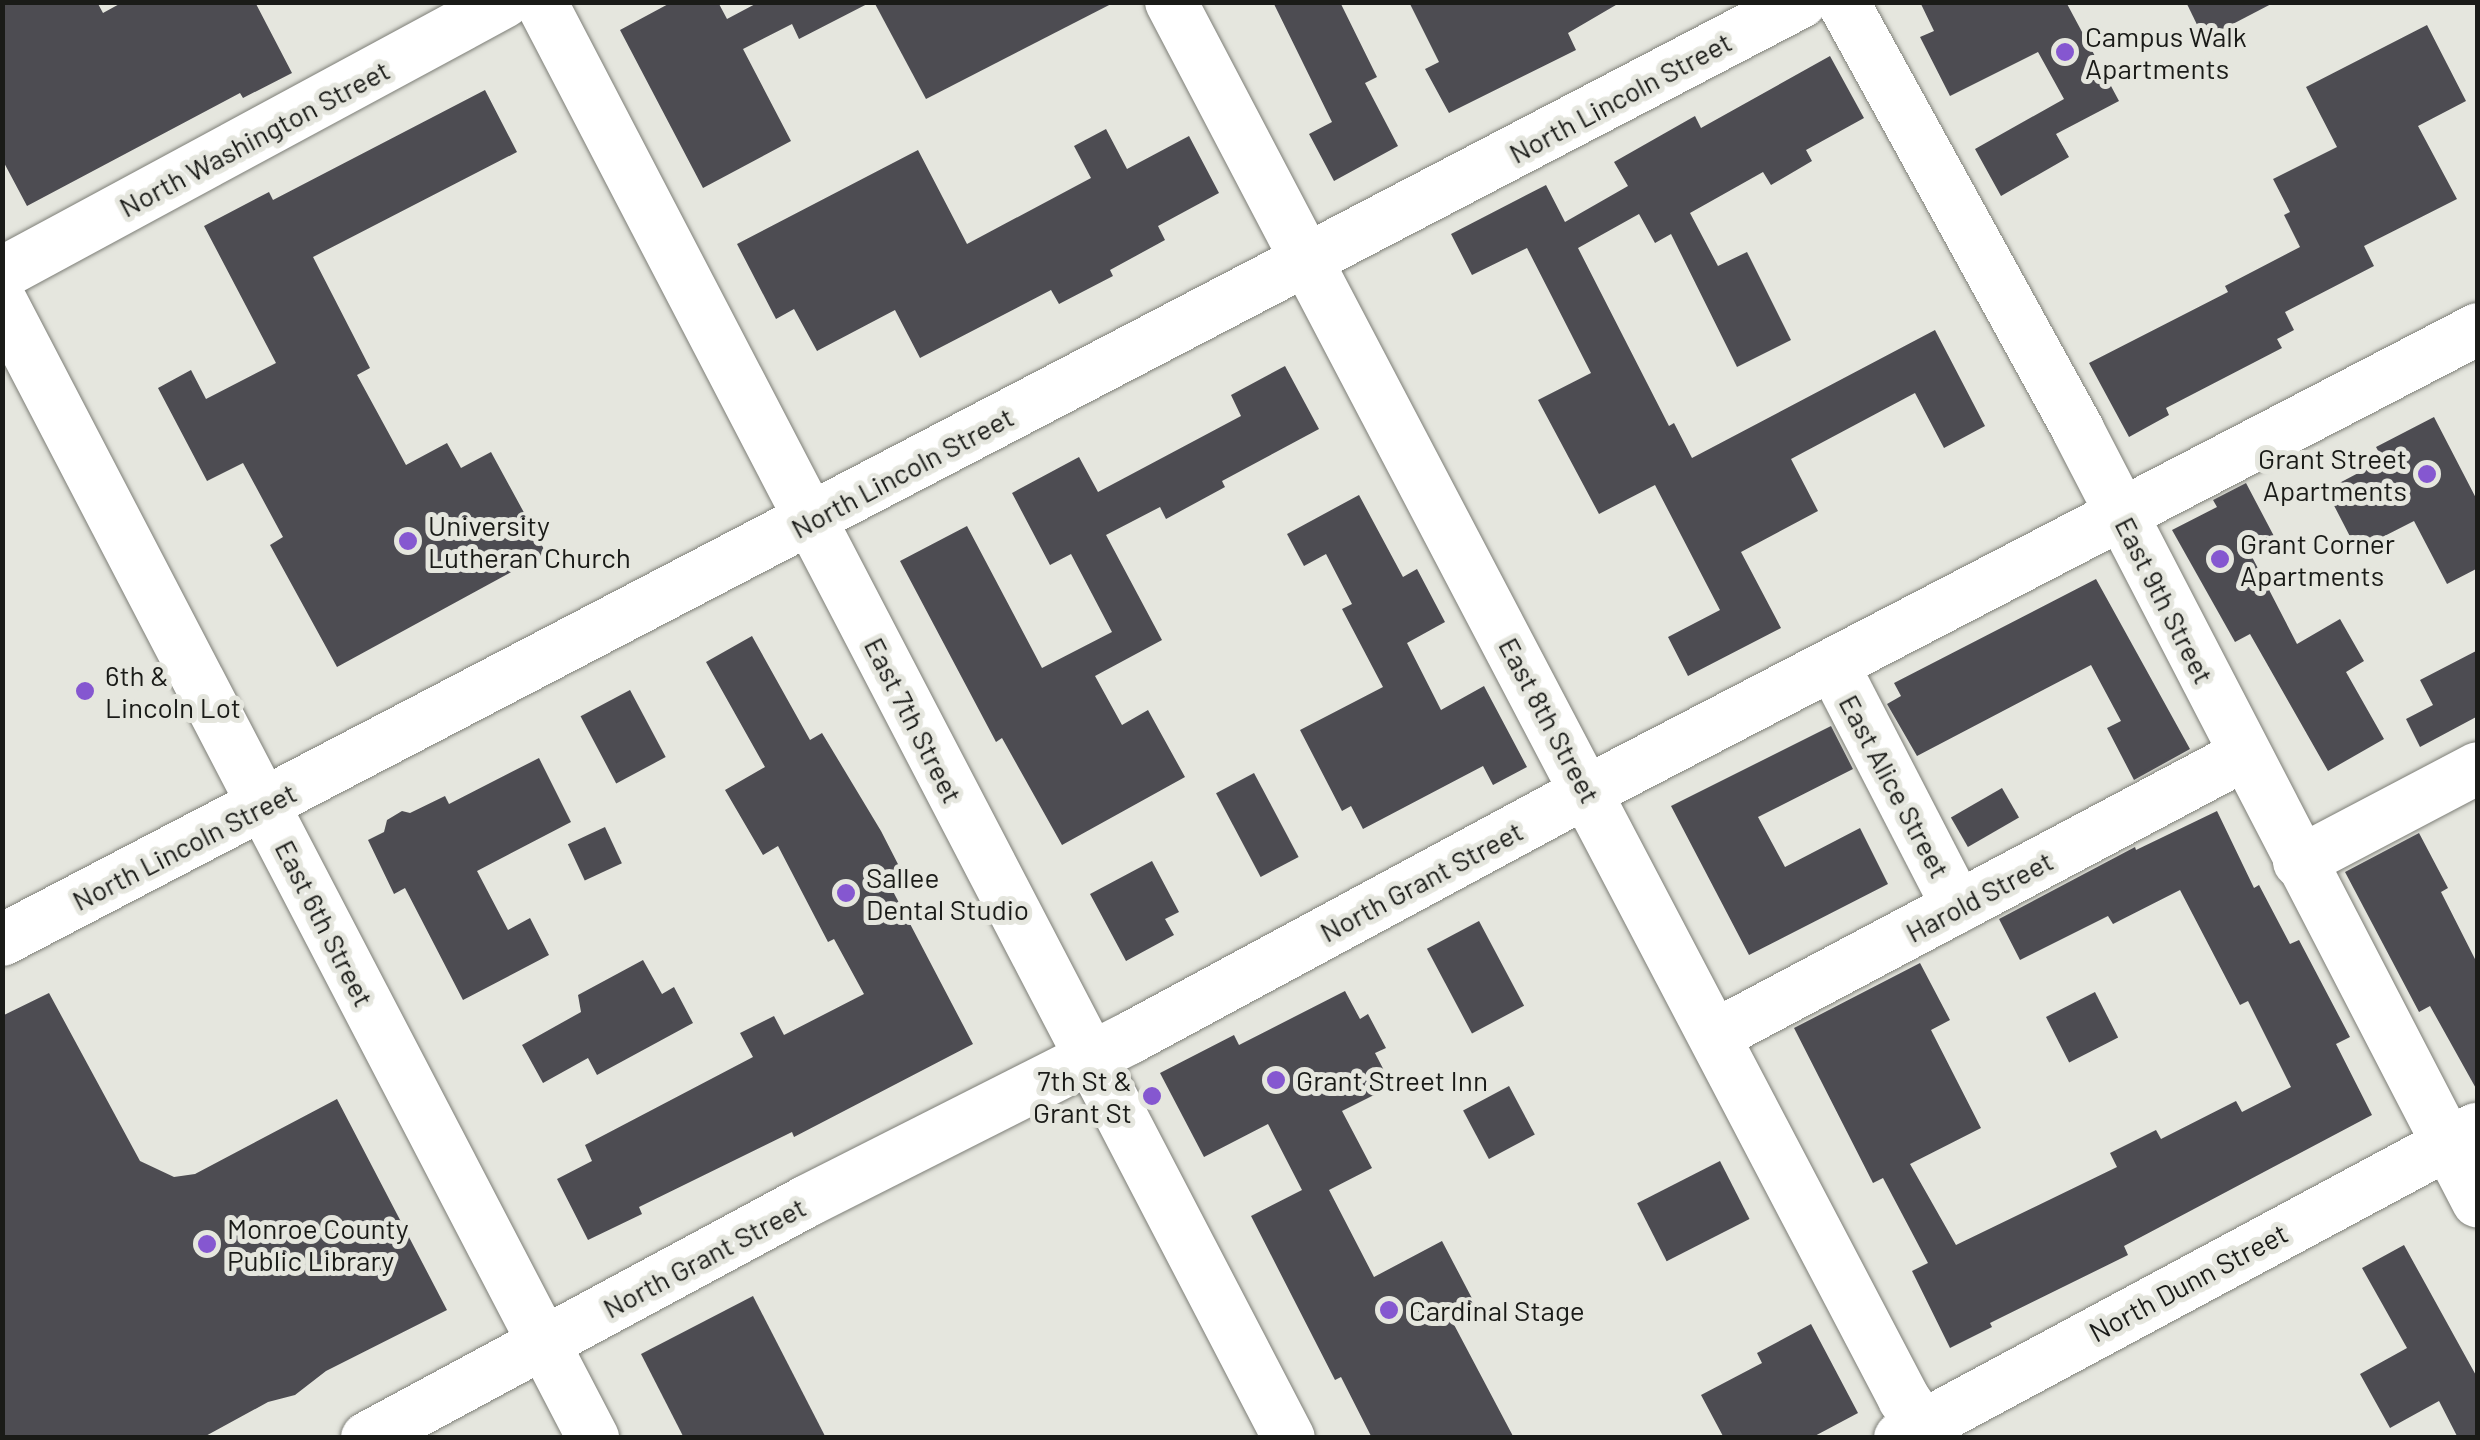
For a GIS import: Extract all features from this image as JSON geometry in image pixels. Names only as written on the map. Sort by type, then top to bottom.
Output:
[{"type":"street","name":"North Washington Street","points":[[2,273],[504,2]]},
{"type":"street","name":"East 7th Street","points":[[541,2],[1288,1438]]},
{"type":"street","name":"East 8th Street","points":[[1171,2],[1588,791],[1904,1398],[1918,1433]]},
{"type":"street","name":"North Lincoln Street","points":[[2,940],[1801,2]]},
{"type":"street","name":"East 9th Street","points":[[1843,2],[2122,514],[2299,862],[2462,1136],[2478,1202]]},
{"type":"street","name":"East 6th Street","points":[[2,303],[592,1438]]},
{"type":"street","name":"North Grant Street","points":[[367,1438],[807,1201],[1092,1057],[1588,791],[2478,329]]},
{"type":"street","name":"East Alice Street","points":[[1833,665],[1958,907]]},
{"type":"street","name":"Harold Street","points":[[1714,1036],[2244,755]]},
{"type":"street","points":[[2299,862],[2478,768]]},
{"type":"street","name":"North Dunn Street","points":[[1918,1433],[2462,1136]]},
{"type":"building","points":[[2,2],[97,2],[103,13],[123,2],[255,2],[292,73],[243,98],[240,93],[27,206],[2,159]]},
{"type":"building","points":[[672,2],[718,2],[727,19],[759,2],[871,2],[799,39],[792,24],[743,49],[791,141],[703,188],[620,30]]},
{"type":"building","points":[[874,2],[1115,2],[926,99]]},
{"type":"building","points":[[1273,2],[1340,2],[1377,77],[1365,83],[1398,146],[1334,181],[1309,134],[1332,122]]},
{"type":"building","points":[[1409,2],[1621,2],[1568,33],[1576,50],[1449,113],[1425,69],[1439,62]]},
{"type":"building","points":[[1920,2],[2066,2],[2119,101],[2056,134],[2069,157],[2001,196],[1975,149],[2064,99],[2038,52],[1950,96],[1920,37],[1934,31]]},
{"type":"building","points":[[2186,2],[2275,2],[2204,39]]},
{"type":"building","points":[[2427,25],[2466,101],[2418,126],[2457,199],[2364,246],[2374,266],[2285,312],[2294,330],[2277,339],[2282,348],[2166,408],[2169,415],[2129,437],[2089,363],[2228,292],[2225,286],[2300,247],[2284,215],[2290,212],[2273,179],[2337,147],[2306,87]]},
{"type":"building","points":[[1830,56],[1864,118],[1806,150],[1812,161],[1771,185],[1763,172],[1690,213],[1718,266],[1747,252],[1791,340],[1737,367],[1671,234],[1655,243],[1639,214],[1578,248],[1669,426],[1674,423],[1692,458],[1935,330],[1985,426],[1944,448],[1915,393],[1791,459],[1818,511],[1741,552],[1781,628],[1688,676],[1668,637],[1720,610],[1655,485],[1599,514],[1538,400],[1591,373],[1527,248],[1472,275],[1451,234],[1546,185],[1565,222],[1628,186],[1614,162],[1695,116],[1701,128]]},
{"type":"building","points":[[485,90],[517,152],[313,257],[370,368],[357,375],[406,465],[447,443],[461,468],[491,452],[546,553],[337,667],[270,545],[283,537],[243,463],[207,481],[158,388],[191,370],[206,399],[276,363],[204,226],[269,192],[273,200]]},
{"type":"building","points":[[1106,129],[1127,169],[1189,136],[1219,193],[1158,226],[1165,240],[1110,270],[1113,276],[1059,304],[1051,290],[920,358],[895,310],[817,351],[794,309],[776,319],[737,244],[918,150],[967,244],[1091,178],[1074,146]]},
{"type":"building","points":[[1285,366],[1319,429],[1222,481],[1225,487],[1166,519],[1160,507],[1106,535],[1162,640],[1095,676],[1122,725],[1148,710],[1185,777],[1062,845],[1002,738],[996,742],[900,561],[967,526],[1042,668],[1112,632],[1071,554],[1050,565],[1012,493],[1079,457],[1098,492],[1241,416],[1231,395]]},
{"type":"building","name":"Grant Street Apartments","points":[[2434,417],[2478,502],[2478,568],[2447,584],[2414,521],[2357,550],[2326,490],[2383,460],[2376,447]]},
{"type":"building","points":[[2246,483],[2276,540],[2250,553],[2297,644],[2340,619],[2364,661],[2346,672],[2384,739],[2328,771],[2250,634],[2235,642],[2172,530],[2217,507],[2213,500]]},
{"type":"building","points":[[1359,495],[1403,577],[1417,569],[1445,622],[1407,643],[1441,710],[1484,686],[1527,767],[1493,785],[1483,766],[1363,829],[1351,806],[1342,811],[1300,730],[1383,687],[1342,609],[1352,604],[1326,554],[1304,566],[1287,534]]},
{"type":"building","points":[[2096,579],[2190,749],[2134,780],[2107,728],[2121,721],[2091,665],[1917,756],[1887,704],[1901,696],[1894,683]]},
{"type":"building","points":[[752,636],[810,740],[822,733],[881,831],[901,870],[886,878],[973,1044],[794,1137],[792,1132],[639,1207],[642,1214],[588,1240],[557,1179],[592,1161],[585,1145],[753,1057],[740,1033],[774,1016],[784,1035],[864,994],[834,939],[828,942],[778,846],[763,855],[725,790],[765,767],[706,662]]},
{"type":"building","points":[[2478,650],[2478,716],[2420,747],[2406,719],[2433,705],[2420,680]]},
{"type":"building","points":[[630,690],[666,757],[616,783],[581,716]]},
{"type":"building","points":[[1831,726],[1853,769],[1758,817],[1785,867],[1860,828],[1888,884],[1749,955],[1671,806]]},
{"type":"building","points":[[539,758],[571,822],[477,871],[508,930],[530,918],[549,955],[463,1000],[405,888],[394,894],[368,840],[384,832],[387,820],[402,811],[410,813],[445,796],[449,804]]},
{"type":"building","points":[[1254,773],[1299,857],[1261,877],[1216,793]]},
{"type":"building","points":[[2002,788],[2019,817],[1968,847],[1951,818]]},
{"type":"building","points":[[2217,811],[2254,888],[2259,885],[2290,944],[2299,940],[2350,1037],[2336,1044],[2372,1115],[2124,1246],[2128,1255],[1990,1323],[1992,1327],[1950,1348],[1912,1271],[1928,1263],[1883,1178],[1873,1183],[1794,1028],[1920,963],[1950,1020],[1931,1030],[1981,1128],[1910,1164],[1956,1245],[2117,1167],[2110,1153],[2156,1130],[2161,1139],[2236,1101],[2242,1112],[2291,1087],[2248,1001],[2240,1005],[2180,890],[2113,924],[2108,916],[2020,960],[1999,919],[2135,847],[2136,850]]},
{"type":"building","points":[[605,827],[622,863],[585,881],[568,844]]},
{"type":"building","points":[[2419,833],[2448,888],[2441,892],[2478,965],[2478,1092],[2430,1006],[2419,1012],[2345,872]]},
{"type":"building","points":[[1152,861],[1179,912],[1165,919],[1174,935],[1126,961],[1090,894]]},
{"type":"building","points":[[1479,921],[1524,1006],[1472,1033],[1427,949]]},
{"type":"building","points":[[643,960],[662,994],[674,987],[693,1023],[597,1075],[588,1058],[543,1083],[522,1045],[581,1012],[578,995]]},
{"type":"building","points":[[1345,991],[1360,1019],[1368,1014],[1386,1048],[1375,1053],[1392,1086],[1342,1111],[1372,1168],[1329,1190],[1374,1277],[1442,1241],[1476,1306],[1451,1319],[1514,1438],[1372,1438],[1341,1377],[1335,1380],[1251,1216],[1302,1190],[1268,1124],[1204,1157],[1160,1073],[1234,1035],[1239,1045]]},
{"type":"building","points":[[2095,992],[2118,1037],[2069,1062],[2046,1017]]},
{"type":"building","name":"Monroe County Public Library","points":[[49,993],[140,1161],[174,1177],[195,1174],[337,1099],[447,1310],[326,1371],[295,1395],[268,1402],[202,1438],[2,1438],[2,1016]]},
{"type":"building","points":[[1509,1086],[1535,1135],[1489,1159],[1463,1110]]},
{"type":"building","points":[[1720,1161],[1750,1219],[1667,1261],[1637,1203]]},
{"type":"building","points":[[2404,1245],[2478,1379],[2478,1438],[2458,1438],[2439,1401],[2390,1428],[2360,1374],[2407,1348],[2362,1268]]},
{"type":"building","points":[[753,1296],[826,1438],[684,1438],[641,1354]]},
{"type":"building","points":[[1811,1324],[1858,1413],[1811,1438],[1724,1438],[1701,1395],[1762,1363],[1757,1353]]},
{"type":"place","name":"Campus Walk Apartments","points":[[2065,52]]},
{"type":"place","name":"Grant Street Apartments","points":[[2427,474]]},
{"type":"place","name":"University Lutheran Church","points":[[408,541]]},
{"type":"place","name":"Grant Corner Apartments","points":[[2220,559]]},
{"type":"place","name":"6th & Lincoln Lot","points":[[85,691]]},
{"type":"place","name":"Sallee Dental Studio","points":[[846,893]]},
{"type":"place","name":"Grant Street Inn","points":[[1276,1080]]},
{"type":"place","name":"7th St & Grant St","points":[[1152,1096]]},
{"type":"place","name":"Monroe County Public Library","points":[[207,1244]]},
{"type":"place","name":"Cardinal Stage","points":[[1389,1310]]}]
